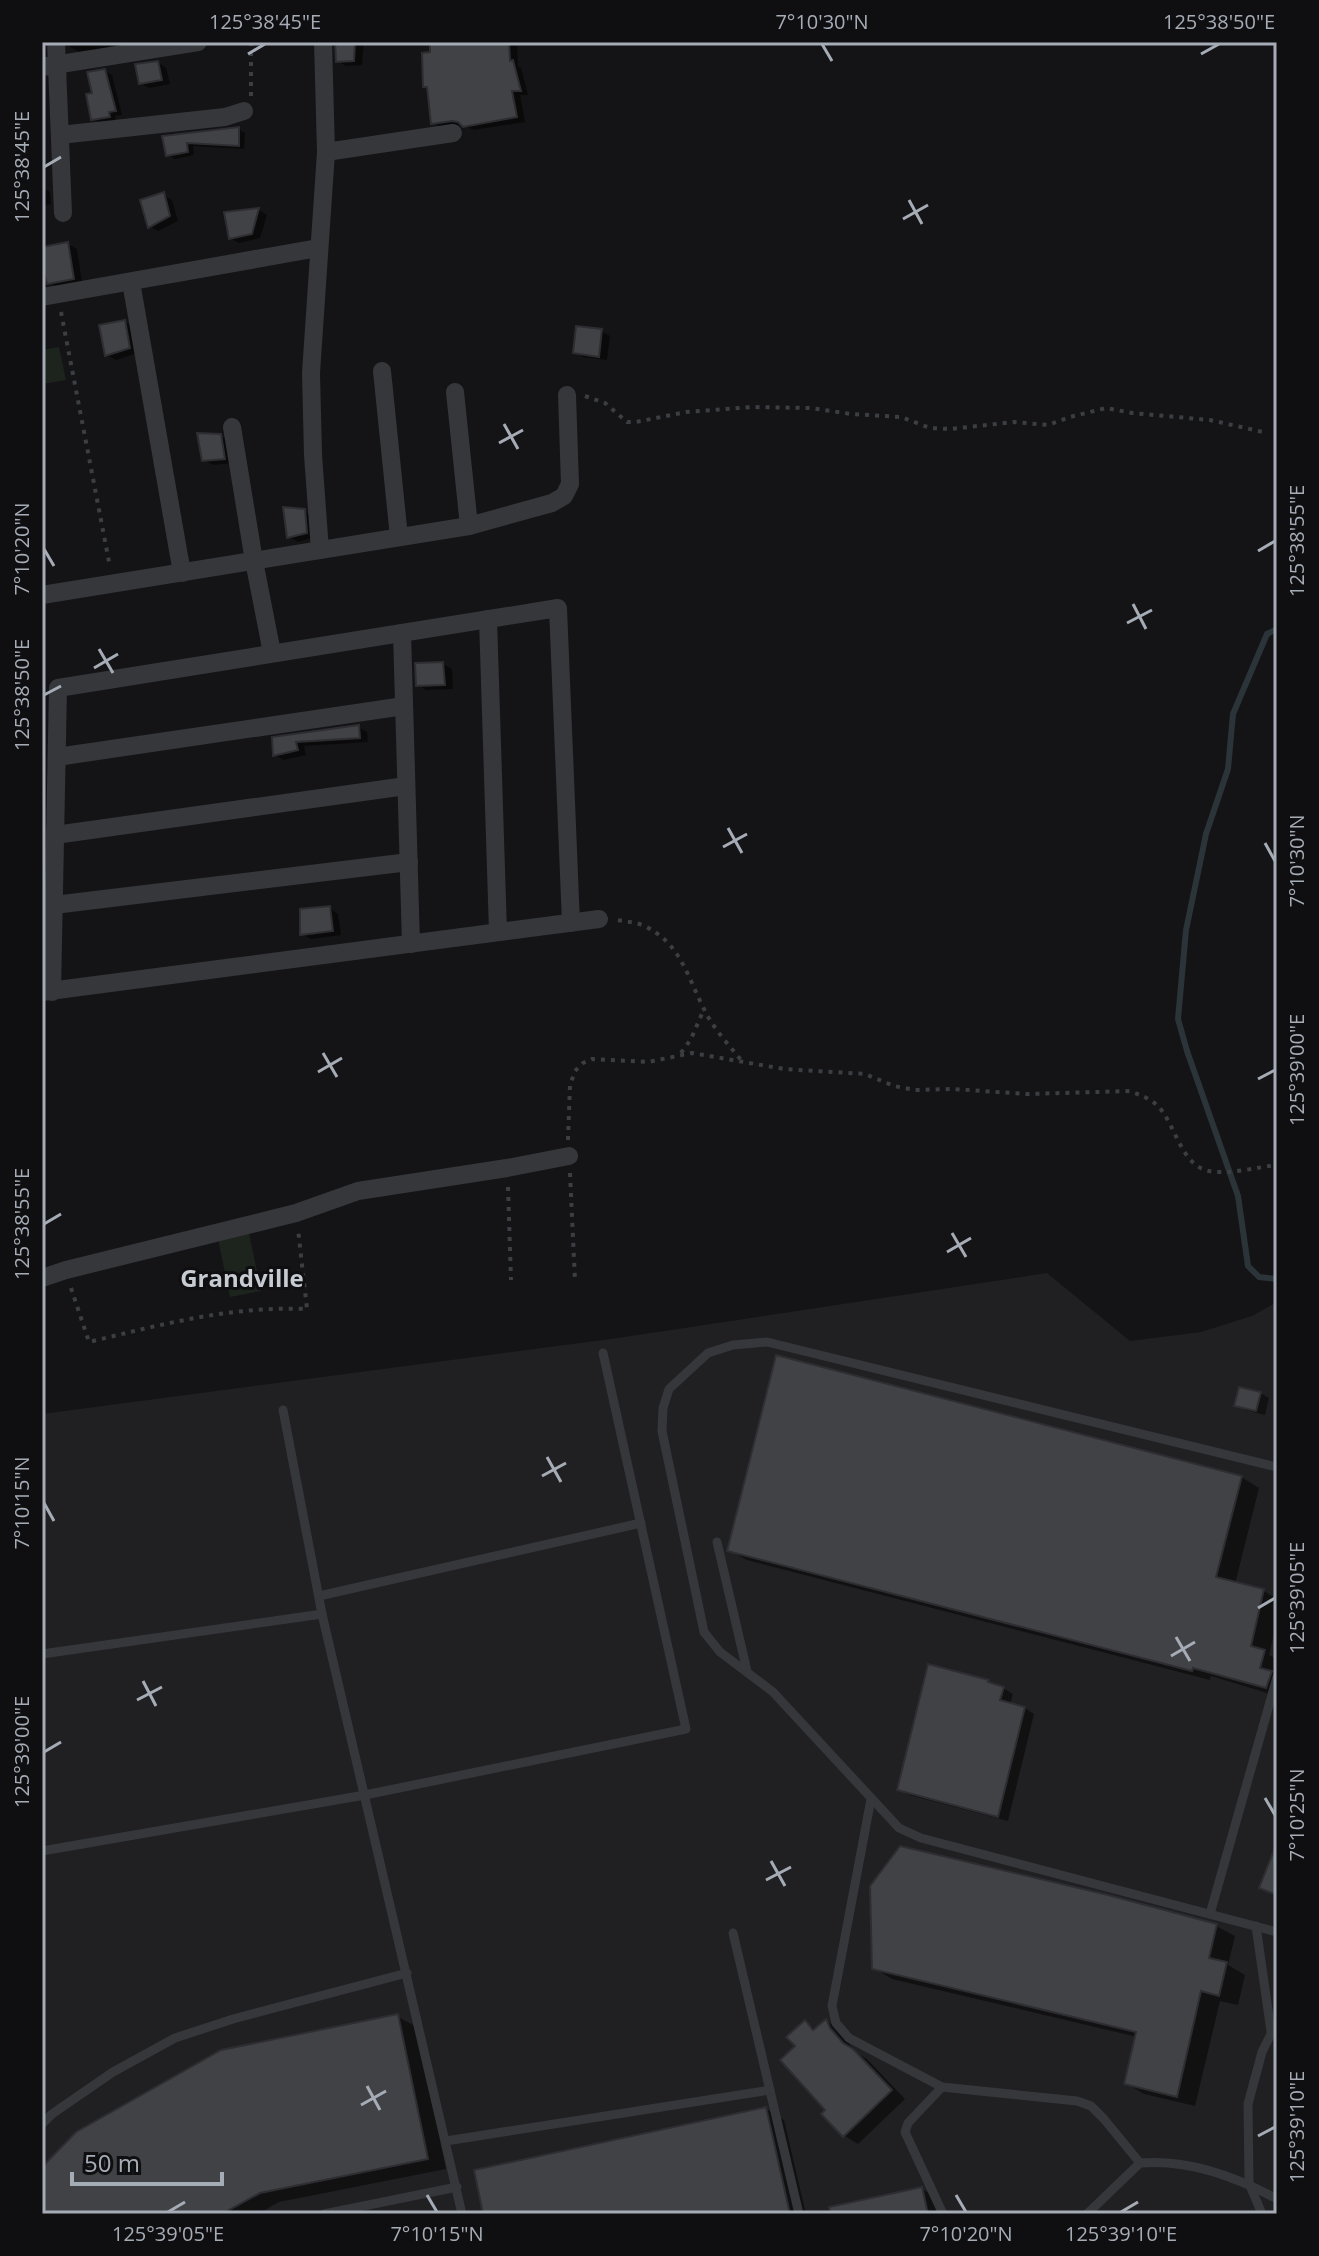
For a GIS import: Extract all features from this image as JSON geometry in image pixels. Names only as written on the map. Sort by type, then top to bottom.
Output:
[{"type":"street","points":[[56,42],[50,66],[54,142],[63,213]]},
{"type":"street","points":[[50,66],[198,42]]},
{"type":"street","points":[[320,550],[311,373],[326,152],[323,42]]},
{"type":"street","points":[[54,142],[225,117],[244,111]]},
{"type":"street","points":[[326,152],[453,133]]},
{"type":"street","points":[[50,296],[318,248]]},
{"type":"street","points":[[131,282],[182,573]]},
{"type":"street","points":[[382,371],[399,537]]},
{"type":"street","points":[[455,392],[469,526]]},
{"type":"street","points":[[42,595],[469,526],[552,503],[564,496],[570,484],[567,395]]},
{"type":"street","points":[[232,427],[272,653]]},
{"type":"street","points":[[571,923],[558,608],[58,688],[54,905],[47,992],[498,932],[571,923],[599,919]]},
{"type":"street","points":[[488,619],[498,932]]},
{"type":"street","points":[[402,633],[411,944]]},
{"type":"street","points":[[57,757],[404,706]]},
{"type":"street","points":[[55,835],[406,786]]},
{"type":"street","points":[[54,905],[409,862]]},
{"type":"street","points":[[42,1278],[296,1213],[358,1191],[569,1156]]},
{"type":"lane","points":[[1277,1467],[767,1342],[733,1345],[708,1353],[669,1389],[663,1408],[662,1431],[704,1632],[720,1652],[773,1692],[899,1828],[921,1838],[1277,1932]]},
{"type":"lane","points":[[42,1851],[365,1795],[686,1729],[603,1353]]},
{"type":"lane","points":[[283,1410],[322,1614],[462,2214]]},
{"type":"lane","points":[[319,1596],[641,1523]]},
{"type":"lane","points":[[717,1542],[747,1671]]},
{"type":"lane","points":[[42,1654],[322,1614]]},
{"type":"lane","points":[[1210,1914],[1277,1677]]},
{"type":"lane","points":[[871,1799],[832,2006],[836,2023],[849,2038],[942,2087],[1077,2101],[1091,2106],[1140,2163]]},
{"type":"lane","points":[[1256,1926],[1274,2026],[1262,2052],[1248,2104],[1249,2183],[1262,2214]]},
{"type":"lane","points":[[733,1933],[799,2214]]},
{"type":"lane","points":[[42,2124],[113,2072],[175,2038],[233,2019],[407,1973]]},
{"type":"lane","points":[[942,2087],[908,2123],[905,2132],[943,2214]]},
{"type":"lane","points":[[446,2141],[770,2090]]},
{"type":"lane","points":[[1087,2214],[1140,2163],[1161,2161],[1200,2167],[1249,2183],[1277,2199]]},
{"type":"lane","points":[[324,2214],[457,2187]]},
{"type":"path","points":[[244,111],[252,90],[251,42]]},
{"type":"path","points":[[50,296],[113,585]]},
{"type":"path","points":[[567,395],[597,399],[627,422],[686,412],[752,407],[811,408],[901,417],[930,428],[950,429],[1014,422],[1048,425],[1106,408],[1210,420],[1263,432]]},
{"type":"path","points":[[599,919],[642,925],[666,940],[679,954],[704,1009],[742,1061]]},
{"type":"path","points":[[680,1054],[691,1039],[704,1009]]},
{"type":"path","points":[[575,1281],[569,1156],[570,1085],[575,1071],[592,1059],[648,1062],[692,1053],[784,1069],[865,1074],[894,1086],[915,1090],[1027,1094],[1130,1091],[1145,1096],[1158,1106],[1192,1162],[1207,1171],[1277,1165]]},
{"type":"path","points":[[507,1168],[511,1280]]},
{"type":"path","points":[[66,1270],[89,1342],[186,1319],[243,1310],[307,1309],[296,1213]]},
{"type":"shaded area","points":[[59,347],[66,380],[42,384],[42,350]]},
{"type":"shaded area","points":[[249,1233],[261,1291],[230,1297],[218,1239]]},
{"type":"shaded area","points":[[1047,1273],[1130,1341],[1201,1332],[1252,1316],[1277,1302],[1277,2214],[42,2214],[42,1414],[618,1338]]},
{"type":"building","points":[[335,42],[355,42],[354,61],[336,62]]},
{"type":"building","points":[[430,42],[509,42],[510,61],[513,60],[521,91],[512,91],[517,117],[463,127],[452,121],[431,124],[427,87],[423,87],[422,53],[430,52]]},
{"type":"building","points":[[158,61],[162,80],[139,84],[135,64]]},
{"type":"building","points":[[105,69],[116,111],[109,112],[110,117],[91,120],[86,94],[92,93],[87,72]]},
{"type":"building","points":[[239,127],[239,146],[187,143],[188,152],[166,156],[162,136]]},
{"type":"building","points":[[164,192],[170,216],[148,228],[140,200]]},
{"type":"building","points":[[259,208],[252,234],[229,239],[224,212]]},
{"type":"building","points":[[68,242],[74,279],[47,284],[42,266],[42,247]]},
{"type":"building","points":[[125,320],[130,348],[105,356],[99,325]]},
{"type":"building","points":[[576,326],[602,329],[599,357],[573,353]]},
{"type":"building","points":[[197,433],[221,434],[225,459],[202,461]]},
{"type":"building","points":[[283,507],[305,509],[307,533],[287,538]]},
{"type":"building","points":[[443,662],[445,685],[416,686],[415,663]]},
{"type":"building","points":[[359,725],[360,738],[296,742],[298,750],[273,756],[272,737]]},
{"type":"building","points":[[330,906],[333,931],[300,935],[300,909]]},
{"type":"building","points":[[776,1355],[1242,1476],[1216,1577],[1264,1589],[1251,1646],[1265,1650],[1260,1668],[1272,1671],[1266,1688],[727,1551]]},
{"type":"building","points":[[1239,1387],[1261,1392],[1256,1411],[1234,1406]]},
{"type":"building","points":[[928,1664],[989,1680],[1004,1687],[1000,1700],[1025,1707],[998,1817],[897,1790]]},
{"type":"building","points":[[1277,1845],[1277,1895],[1259,1888]]},
{"type":"building","points":[[900,1846],[1217,1924],[1209,1958],[1227,1962],[1219,1996],[1201,1991],[1177,2097],[1124,2084],[1136,2032],[872,1969],[870,1886]]},
{"type":"building","points":[[398,2014],[428,2159],[260,2193],[222,2214],[42,2214],[42,2167],[76,2132],[221,2050]]},
{"type":"building","points":[[826,2019],[843,2043],[853,2049],[892,2090],[843,2137],[821,2114],[825,2110],[780,2060],[795,2046],[786,2037],[805,2020],[813,2030]]},
{"type":"building","points":[[766,2107],[790,2214],[483,2214],[474,2170]]},
{"type":"building","points":[[922,2187],[928,2214],[830,2214],[829,2207]]},
{"type":"waterway","points":[[1277,629],[1267,634],[1233,714],[1228,769],[1206,834],[1186,930],[1178,1019],[1238,1196],[1248,1266],[1259,1277],[1277,1279]]},
{"type":"district","name":"Grandville","points":[[242,1279]]}]
